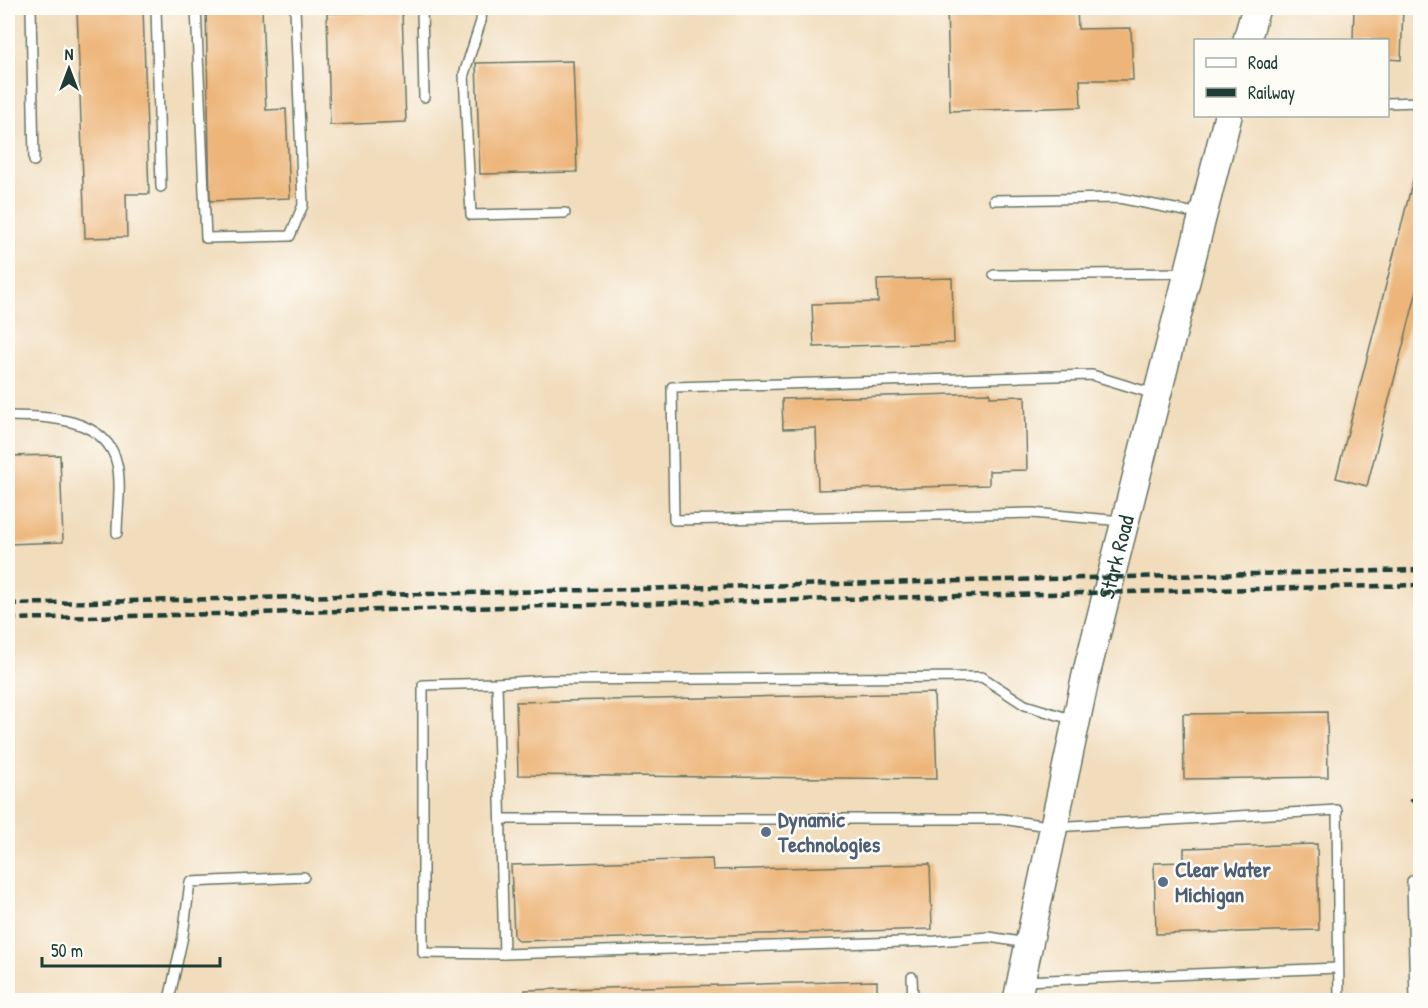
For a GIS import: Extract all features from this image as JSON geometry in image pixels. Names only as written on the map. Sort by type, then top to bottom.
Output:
[{"type":"street","points":[[1247,39],[1252,9]]},
{"type":"street","name":"Stark Road","points":[[1019,991],[1076,720],[1228,117]]},
{"type":"lane","points":[[31,8],[34,161]]},
{"type":"lane","points":[[156,8],[162,187]]},
{"type":"lane","points":[[196,8],[206,238],[290,236],[303,205],[295,8]]},
{"type":"lane","points":[[422,8],[424,97]]},
{"type":"lane","points":[[482,8],[481,21],[464,74],[471,215],[565,213]]},
{"type":"lane","points":[[1389,103],[1420,102]]},
{"type":"lane","points":[[994,200],[1119,198],[1202,215]]},
{"type":"lane","points":[[994,275],[1187,273]]},
{"type":"lane","points":[[1125,521],[1032,513],[674,520],[672,387],[1092,375],[1156,395]]},
{"type":"lane","points":[[8,416],[49,416],[87,428],[109,443],[117,464],[117,533]]},
{"type":"lane","points":[[1030,943],[988,938],[504,954],[423,952],[423,686],[560,680],[982,677],[1025,705],[1076,720]]},
{"type":"lane","points":[[497,683],[504,954]]},
{"type":"lane","points":[[501,819],[1002,819],[1054,827],[1337,810],[1339,1000]]},
{"type":"lane","points":[[169,1000],[183,936],[190,882],[304,877]]},
{"type":"lane","points":[[1415,1000],[1412,881],[1420,881]]},
{"type":"lane","points":[[1019,991],[1338,968]]},
{"type":"lane","points":[[912,977],[913,1000]]},
{"type":"building","points":[[77,8],[143,8],[149,194],[126,194],[127,237],[85,238]]},
{"type":"building","points":[[206,8],[262,8],[266,110],[286,109],[290,198],[210,201]]},
{"type":"building","points":[[947,8],[1077,8],[1078,29],[1131,28],[1133,80],[1080,80],[1081,107],[950,111]]},
{"type":"building","points":[[1354,8],[1403,8],[1401,60],[1389,59],[1389,39],[1353,39]]},
{"type":"building","points":[[402,12],[406,122],[330,125],[327,13]]},
{"type":"building","points":[[573,61],[577,172],[480,174],[476,63]]},
{"type":"building","points":[[1420,153],[1420,279],[1367,486],[1336,478]]},
{"type":"building","points":[[952,278],[954,343],[814,347],[812,304],[878,302],[877,280]]},
{"type":"building","points":[[990,393],[990,397],[1025,396],[1027,470],[989,471],[989,485],[818,490],[816,428],[783,429],[782,399]]},
{"type":"building","points":[[60,455],[63,542],[8,544],[8,456]]},
{"type":"building","points":[[934,693],[937,779],[518,775],[516,702]]},
{"type":"building","points":[[1327,712],[1328,777],[1184,779],[1183,714]]},
{"type":"building","points":[[1317,844],[1319,930],[1156,934],[1154,863],[1184,862],[1184,848]]},
{"type":"building","points":[[712,859],[713,870],[930,864],[932,929],[518,941],[514,936],[511,865]]},
{"type":"building","points":[[877,981],[877,1000],[525,1000],[525,990]]},
{"type":"railway","points":[[8,604],[1420,570]]},
{"type":"railway","points":[[8,619],[1420,585]]},
{"type":"railway","points":[[1411,802],[1420,794]]},
{"type":"place","name":"Dynamic Technologies","points":[[766,832]]},
{"type":"place","name":"Clear Water Michigan","points":[[1163,882]]}]
